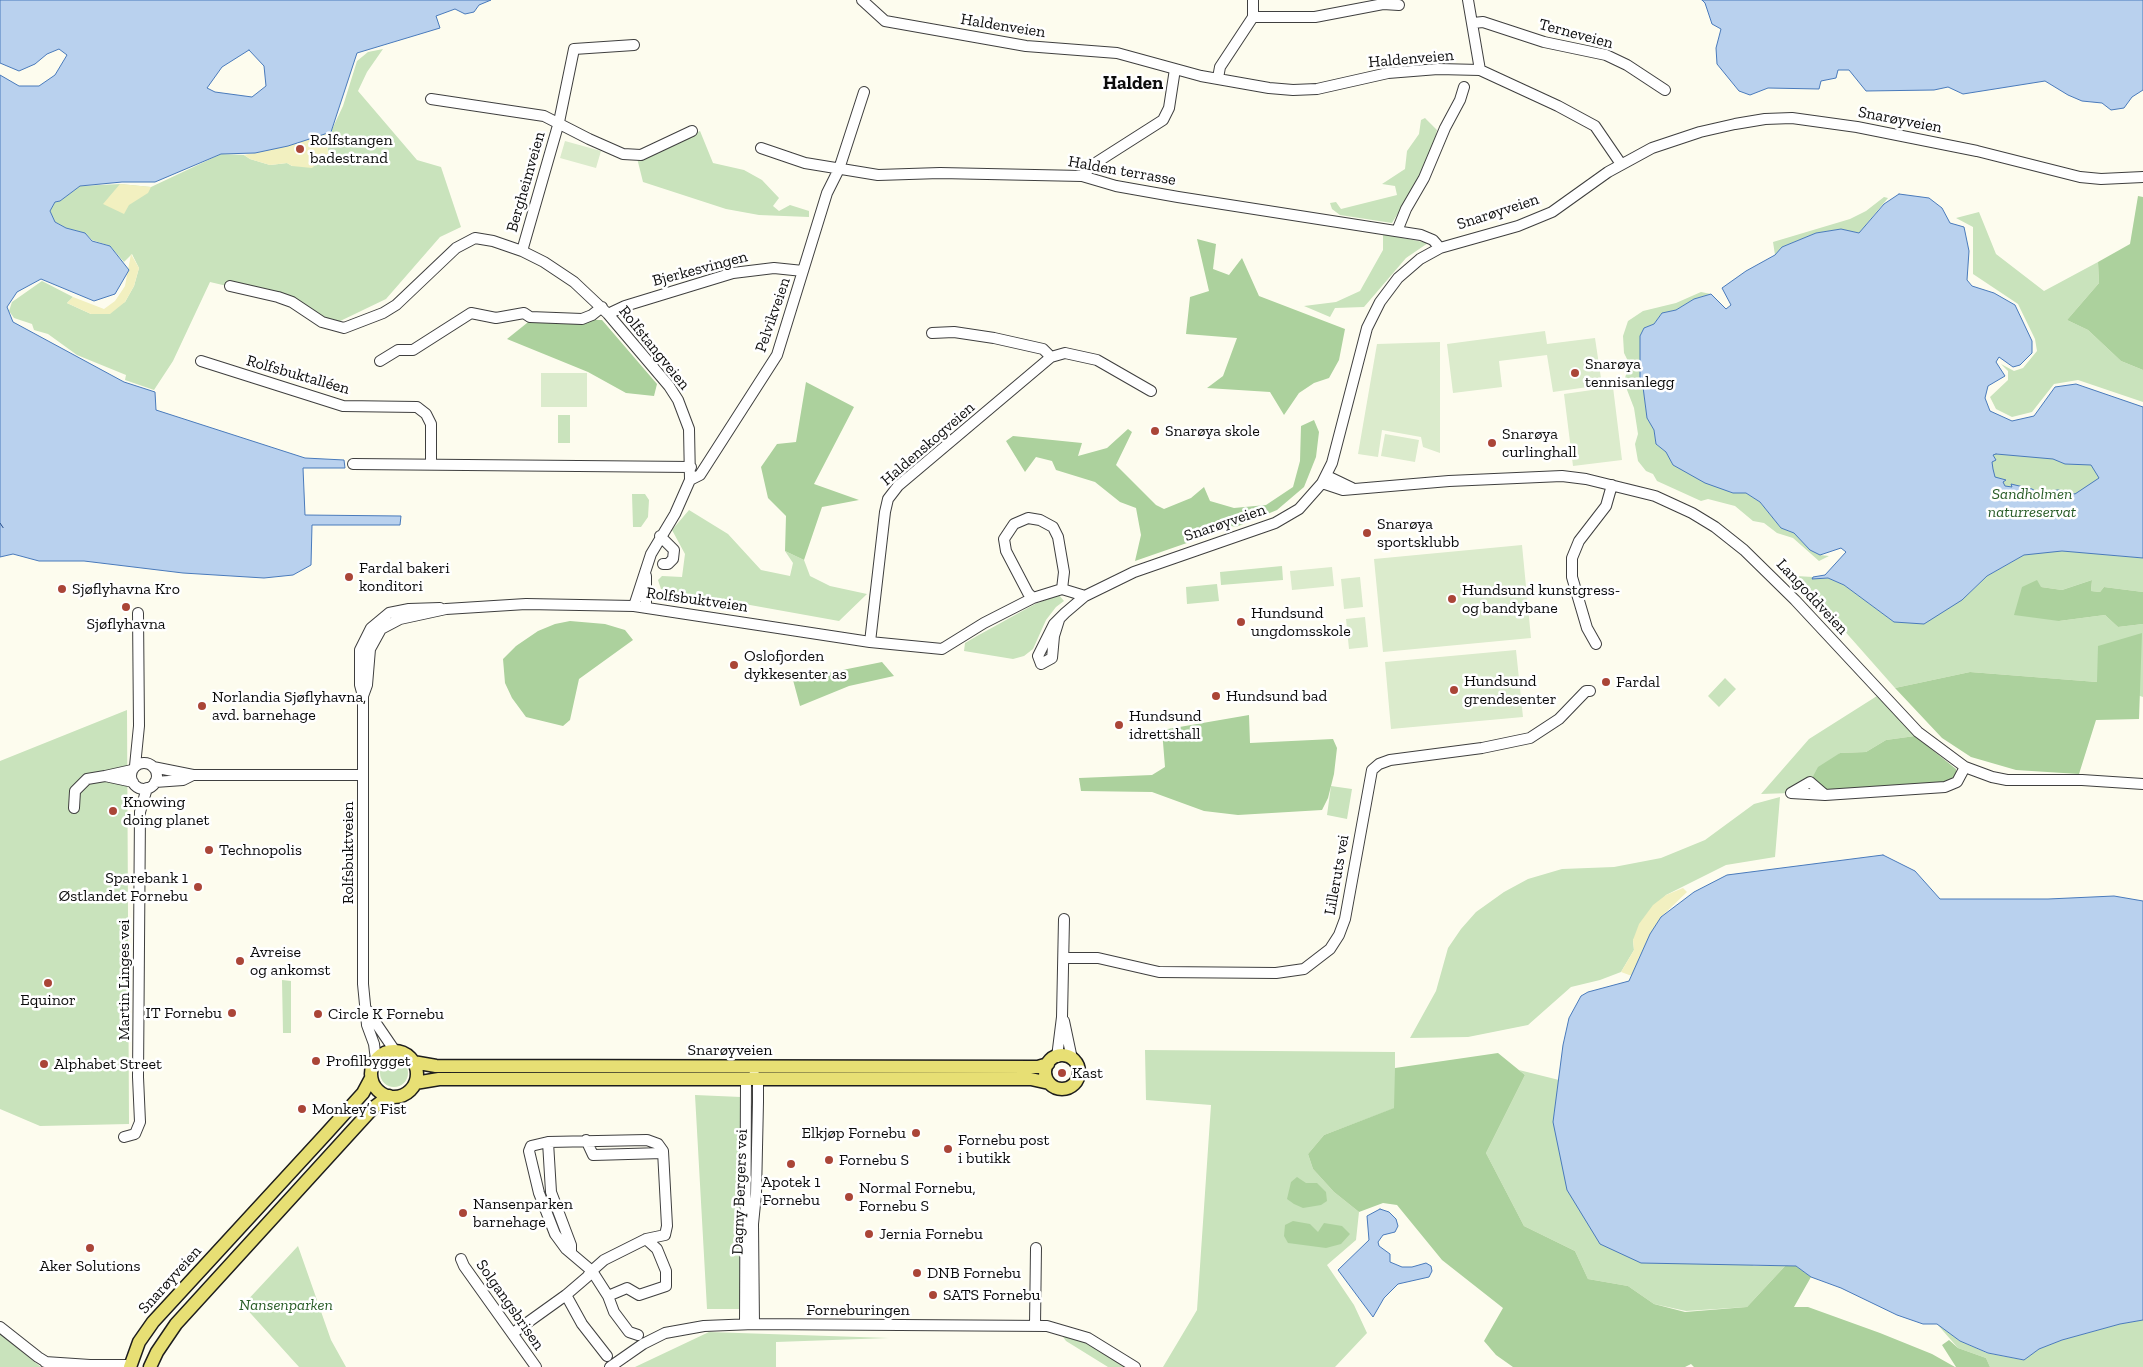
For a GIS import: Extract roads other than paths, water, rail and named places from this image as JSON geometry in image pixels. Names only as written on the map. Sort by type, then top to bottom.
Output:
[{"type":"main road","points":[[395,1051],[407,1056],[413,1062],[417,1072],[415,1083],[402,1095],[389,1096],[380,1092],[372,1078],[372,1068],[376,1060],[385,1053],[395,1051]]},
{"type":"main road","points":[[1063,1056],[1072,1059],[1077,1065],[1079,1072],[1073,1085],[1062,1089],[1049,1083],[1046,1076],[1052,1060],[1063,1056]]},
{"type":"main road","name":"Snarøyveien","points":[[415,1083],[439,1078],[749,1075],[1038,1067],[1052,1060]]},
{"type":"main road","name":"Snarøyveien","points":[[413,1062],[436,1066],[749,1075],[1031,1079],[1049,1083]]},
{"type":"main road","name":"Snarøyveien","points":[[131,1366],[139,1342],[153,1322],[353,1104],[372,1078]]},
{"type":"main road","points":[[150,1367],[163,1342],[176,1324],[373,1108],[389,1096]]},
{"type":"street","name":"Haldenveien","points":[[862,0],[885,20],[1026,46],[1117,53],[1201,76],[1293,90],[1334,86],[1388,73],[1438,69],[1480,70],[1579,116],[1595,126],[1620,164]]},
{"type":"street","points":[[1218,78],[1220,67],[1253,16],[1253,0]]},
{"type":"street","points":[[1468,0],[1480,70]]},
{"type":"street","points":[[1253,16],[1315,17],[1383,4],[1399,5]]},
{"type":"street","name":"Terneveien","points":[[1473,23],[1483,22],[1544,42],[1606,55],[1626,65],[1665,90]]},
{"type":"street","name":"Bergheimveien","points":[[522,251],[559,122],[572,67],[574,49],[634,45]]},
{"type":"street","points":[[1082,176],[1094,164],[1163,120],[1169,108],[1175,69]]},
{"type":"street","points":[[1397,231],[1406,209],[1424,178],[1464,88]]},
{"type":"street","name":"Pelvikveien","points":[[690,480],[700,475],[767,374],[785,333],[827,193],[839,169],[864,92]]},
{"type":"street","name":"Bergheimveien","points":[[432,99],[544,116],[612,150],[635,155],[692,131]]},
{"type":"street","name":"Snarøyveien","points":[[1053,629],[1052,658],[1042,664],[1038,656],[1053,629],[1059,620],[1085,596],[1134,572],[1275,523],[1300,509],[1324,480],[1336,449],[1360,350],[1374,313],[1398,278],[1420,259],[1440,248],[1538,219],[1562,206],[1620,164],[1652,148],[1700,132],[1751,121],[1792,118],[1838,124],[1977,151],[2080,177],[2101,179],[2143,177]]},
{"type":"street","points":[[761,148],[805,163],[839,169]]},
{"type":"street","name":"Halden terrasse","points":[[839,169],[897,176],[940,173],[1082,176],[1116,186],[1397,231],[1429,238],[1440,248]]},
{"type":"street","name":"Rolfstangveien","points":[[230,286],[292,302],[322,322],[344,328],[375,316],[396,305],[456,248],[475,238],[486,239],[522,251],[544,262],[574,282],[605,311],[642,352],[678,400],[689,429],[690,480],[675,514],[660,536],[651,554],[646,576],[646,608]]},
{"type":"street","name":"Bjerkesvingen","points":[[605,311],[733,273],[774,268],[803,271]]},
{"type":"street","name":"Rolfstangveien","points":[[380,361],[398,350],[408,352],[413,350],[471,313],[496,318],[524,313],[530,317],[582,319],[605,311]]},
{"type":"street","points":[[932,333],[954,332],[994,338],[1043,349],[1051,357],[1065,353],[1097,360],[1150,391]]},
{"type":"street","name":"Haldenskogveien","points":[[870,642],[888,499],[898,486],[1051,357]]},
{"type":"street","name":"Rolfsbuktalléen","points":[[201,361],[343,406],[417,407],[426,414],[430,424],[431,464]]},
{"type":"street","points":[[353,464],[691,467]]},
{"type":"street","name":"Langoddveien","points":[[1324,480],[1337,490],[1536,476],[1562,476],[1612,485],[1655,496],[1681,507],[1722,532],[1760,563],[1918,732],[1964,767],[2007,780],[2082,780],[2143,784]]},
{"type":"street","points":[[1596,644],[1587,628],[1572,577],[1572,558],[1579,541],[1606,506],[1612,485]]},
{"type":"street","points":[[1062,589],[1064,572],[1058,537],[1053,527],[1040,520],[1028,518],[1014,524],[1004,539],[1006,551],[1016,573],[1033,598],[1062,589],[1085,596]]},
{"type":"street","points":[[660,536],[674,550],[673,559],[668,564],[663,564]]},
{"type":"street","name":"Rolfstangveien","points":[[634,606],[639,587],[646,576]]},
{"type":"street","name":"Rolfsbuktveien","points":[[376,1060],[374,1044],[367,1026],[363,976],[364,696],[360,685],[360,650],[365,637],[374,624],[384,616],[399,610],[433,607],[446,609],[526,604],[634,606],[870,642],[942,650],[984,623],[1033,598]]},
{"type":"street","points":[[138,613],[138,747],[134,753],[134,768],[143,785]]},
{"type":"street","name":"Lilleruts vei","points":[[1064,958],[1098,958],[1159,972],[1276,973],[1304,969],[1330,949],[1342,927],[1368,782],[1372,770],[1378,764],[1497,746],[1530,738],[1560,719],[1586,691],[1590,691]]},
{"type":"street","points":[[138,747],[156,774],[143,785]]},
{"type":"street","points":[[74,808],[74,795],[80,784],[92,777],[105,776],[150,765],[193,775],[363,775]]},
{"type":"street","points":[[1825,795],[1945,787],[1957,782],[1964,767]]},
{"type":"street","points":[[105,776],[143,785],[183,780],[193,775]]},
{"type":"street","name":"Martin Linges vei","points":[[124,1137],[135,1134],[140,1122],[138,1076],[140,812],[143,785]]},
{"type":"street","points":[[1052,1060],[1062,1017],[1064,919]]},
{"type":"street","name":"Rolfsbuktveien","points":[[366,1009],[395,1051]]},
{"type":"street","points":[[1062,1017],[1072,1059]]},
{"type":"street","name":"Dagny Bergers vei","points":[[749,1075],[749,1324]]},
{"type":"street","points":[[586,1140],[593,1155],[663,1153]]},
{"type":"street","points":[[512,1333],[566,1295],[592,1271],[610,1256],[646,1239],[665,1236],[667,1232],[663,1153],[658,1144],[647,1140],[548,1142],[532,1146],[530,1159],[555,1234],[571,1253],[592,1271],[608,1296],[614,1312],[629,1332],[638,1335]]},
{"type":"street","points":[[548,1142],[551,1192],[571,1245],[571,1253]]},
{"type":"street","points":[[608,1296],[627,1288],[639,1295],[666,1286],[666,1271],[657,1248],[646,1239]]},
{"type":"street","points":[[1035,1325],[1036,1248]]},
{"type":"street","name":"Solgangsbrisen","points":[[461,1259],[536,1367]]},
{"type":"street","points":[[566,1295],[582,1324],[607,1356]]},
{"type":"street","name":"Forneburingen","points":[[610,1367],[643,1344],[665,1333],[704,1326],[749,1324],[1035,1325],[1057,1328],[1088,1338],[1136,1367]]},
{"type":"street","points":[[0,1327],[45,1362],[56,1367]]},
{"type":"street","points":[[45,1362],[131,1366]]},
{"type":"water","points":[[0,0],[491,0],[479,5],[474,12],[465,14],[455,9],[436,16],[440,28],[357,53],[331,132],[288,146],[255,153],[221,154],[155,182],[122,182],[80,186],[60,201],[55,202],[50,211],[55,222],[66,228],[85,233],[92,241],[110,246],[129,270],[115,294],[94,301],[41,279],[17,292],[7,307],[13,322],[124,382],[155,392],[156,410],[305,458],[344,460],[345,468],[303,468],[305,515],[401,516],[400,525],[312,525],[311,565],[293,575],[264,578],[183,573],[84,561],[39,561],[13,554],[0,557],[0,75],[19,86],[39,86],[55,75],[67,55],[59,49],[47,54],[35,64],[19,71],[0,63]],"holes":[[[249,50],[264,66],[266,86],[252,97],[215,92],[207,88],[222,67]]]},
{"type":"water","points":[[1702,0],[2143,0],[2143,90],[2132,97],[2124,108],[2111,110],[2102,103],[2082,101],[2068,95],[2045,81],[1963,94],[1948,87],[1934,90],[1866,91],[1849,70],[1838,70],[1836,78],[1821,81],[1819,89],[1768,88],[1750,95],[1739,91],[1717,64],[1716,48],[1721,29],[1712,24],[1705,3]]},
{"type":"water","points":[[1899,194],[1929,198],[1942,208],[1950,223],[1964,227],[1969,251],[1967,280],[1972,286],[1994,293],[2015,305],[2032,341],[2032,353],[2020,365],[2013,367],[1999,357],[1996,362],[2005,376],[1988,386],[1985,398],[1990,411],[2012,421],[2034,416],[2055,387],[2076,384],[2143,407],[2143,558],[2062,551],[2024,555],[1987,576],[1962,600],[1924,624],[1894,622],[1844,585],[1828,578],[1812,579],[1813,577],[1825,575],[1846,552],[1841,548],[1820,555],[1810,550],[1794,533],[1781,528],[1760,502],[1746,493],[1733,493],[1705,483],[1673,465],[1666,452],[1656,444],[1654,430],[1647,418],[1643,387],[1640,380],[1640,336],[1644,328],[1654,324],[1662,313],[1676,310],[1694,299],[1711,294],[1726,309],[1731,305],[1722,288],[1746,271],[1775,255],[1782,247],[1816,233],[1841,229],[1859,233],[1884,204]],"holes":[[[1996,454],[2053,459],[2065,464],[2091,465],[2099,478],[2075,494],[2058,490],[2050,491],[2049,495],[2042,495],[2032,489],[2011,484],[2012,487],[2005,486],[2003,482],[2006,480],[1995,477],[1992,462],[1996,460],[1993,455]]]},
{"type":"water","points":[[1883,855],[1915,871],[1940,899],[2048,899],[2114,896],[2143,901],[2143,1320],[2120,1324],[2062,1340],[2039,1349],[2024,1360],[1988,1353],[1960,1341],[1937,1324],[1923,1324],[1897,1315],[1841,1288],[1811,1277],[1796,1266],[1641,1263],[1600,1244],[1567,1190],[1553,1122],[1563,1045],[1569,1018],[1581,996],[1588,992],[1629,981],[1650,934],[1661,917],[1694,892],[1727,875]]},
{"type":"water","points":[[1380,1209],[1389,1212],[1396,1219],[1398,1226],[1395,1232],[1383,1235],[1378,1242],[1379,1246],[1390,1254],[1390,1262],[1402,1267],[1412,1267],[1426,1263],[1431,1266],[1432,1271],[1429,1277],[1398,1284],[1384,1298],[1373,1317],[1338,1270],[1369,1240],[1367,1216]]},
{"type":"place","name":"Rolfstangen badestrand","points":[[300,149]]},
{"type":"place","name":"Snarøya tennisanlegg","points":[[1575,373]]},
{"type":"place","name":"Snarøya skole","points":[[1155,431]]},
{"type":"place","name":"Snarøya curlinghall","points":[[1492,443]]},
{"type":"place","name":"Snarøya sportsklubb","points":[[1367,533]]},
{"type":"place","name":"Fardal bakeri konditori","points":[[349,577]]},
{"type":"place","name":"Sjøflyhavna Kro","points":[[62,589]]},
{"type":"place","name":"Hundsund kunstgress- og bandybane","points":[[1452,599]]},
{"type":"place","name":"Sjøflyhavna","points":[[126,607]]},
{"type":"place","name":"Hundsund ungdomsskole","points":[[1241,622]]},
{"type":"place","name":"Oslofjorden dykkesenter as","points":[[734,665]]},
{"type":"place","name":"Fardal","points":[[1606,682]]},
{"type":"place","name":"Hundsund grendesenter","points":[[1454,690]]},
{"type":"place","name":"Hundsund bad","points":[[1216,696]]},
{"type":"place","name":"Norlandia Sjøflyhavna, avd. barnehage","points":[[202,706]]},
{"type":"place","name":"Hundsund idrettshall","points":[[1119,725]]},
{"type":"place","name":"Knowing doing planet","points":[[113,811]]},
{"type":"place","name":"Technopolis","points":[[209,850]]},
{"type":"place","name":"Sparebank 1 Østlandet Fornebu","points":[[198,887]]},
{"type":"place","name":"Avreise og ankomst","points":[[240,961]]},
{"type":"place","name":"Equinor","points":[[48,983]]},
{"type":"place","name":"IT Fornebu","points":[[232,1013]]},
{"type":"place","name":"Circle K Fornebu","points":[[318,1014]]},
{"type":"place","name":"Profilbygget","points":[[316,1061]]},
{"type":"place","name":"Alphabet Street","points":[[44,1064]]},
{"type":"place","name":"Kast","points":[[1062,1073]]},
{"type":"place","name":"Monkey’s Fist","points":[[302,1109]]},
{"type":"place","name":"Elkjøp Fornebu","points":[[916,1133]]},
{"type":"place","name":"Fornebu post i butikk","points":[[948,1149]]},
{"type":"place","name":"Fornebu S","points":[[829,1160]]},
{"type":"place","name":"Apotek 1 Fornebu","points":[[791,1164]]},
{"type":"place","name":"Normal Fornebu, Fornebu S","points":[[849,1197]]},
{"type":"place","name":"Nansenparken barnehage","points":[[463,1213]]},
{"type":"place","name":"Jernia Fornebu","points":[[869,1234]]},
{"type":"place","name":"Aker Solutions","points":[[90,1248]]},
{"type":"place","name":"DNB Fornebu","points":[[917,1273]]},
{"type":"place","name":"SATS Fornebu","points":[[933,1295]]},
{"type":"district","name":"Halden","points":[[1133,84]]},
{"type":"park label","name":"Sandholmen naturreservat","points":[[2032,503]]},
{"type":"park label","name":"Nansenparken","points":[[286,1305]]}]
